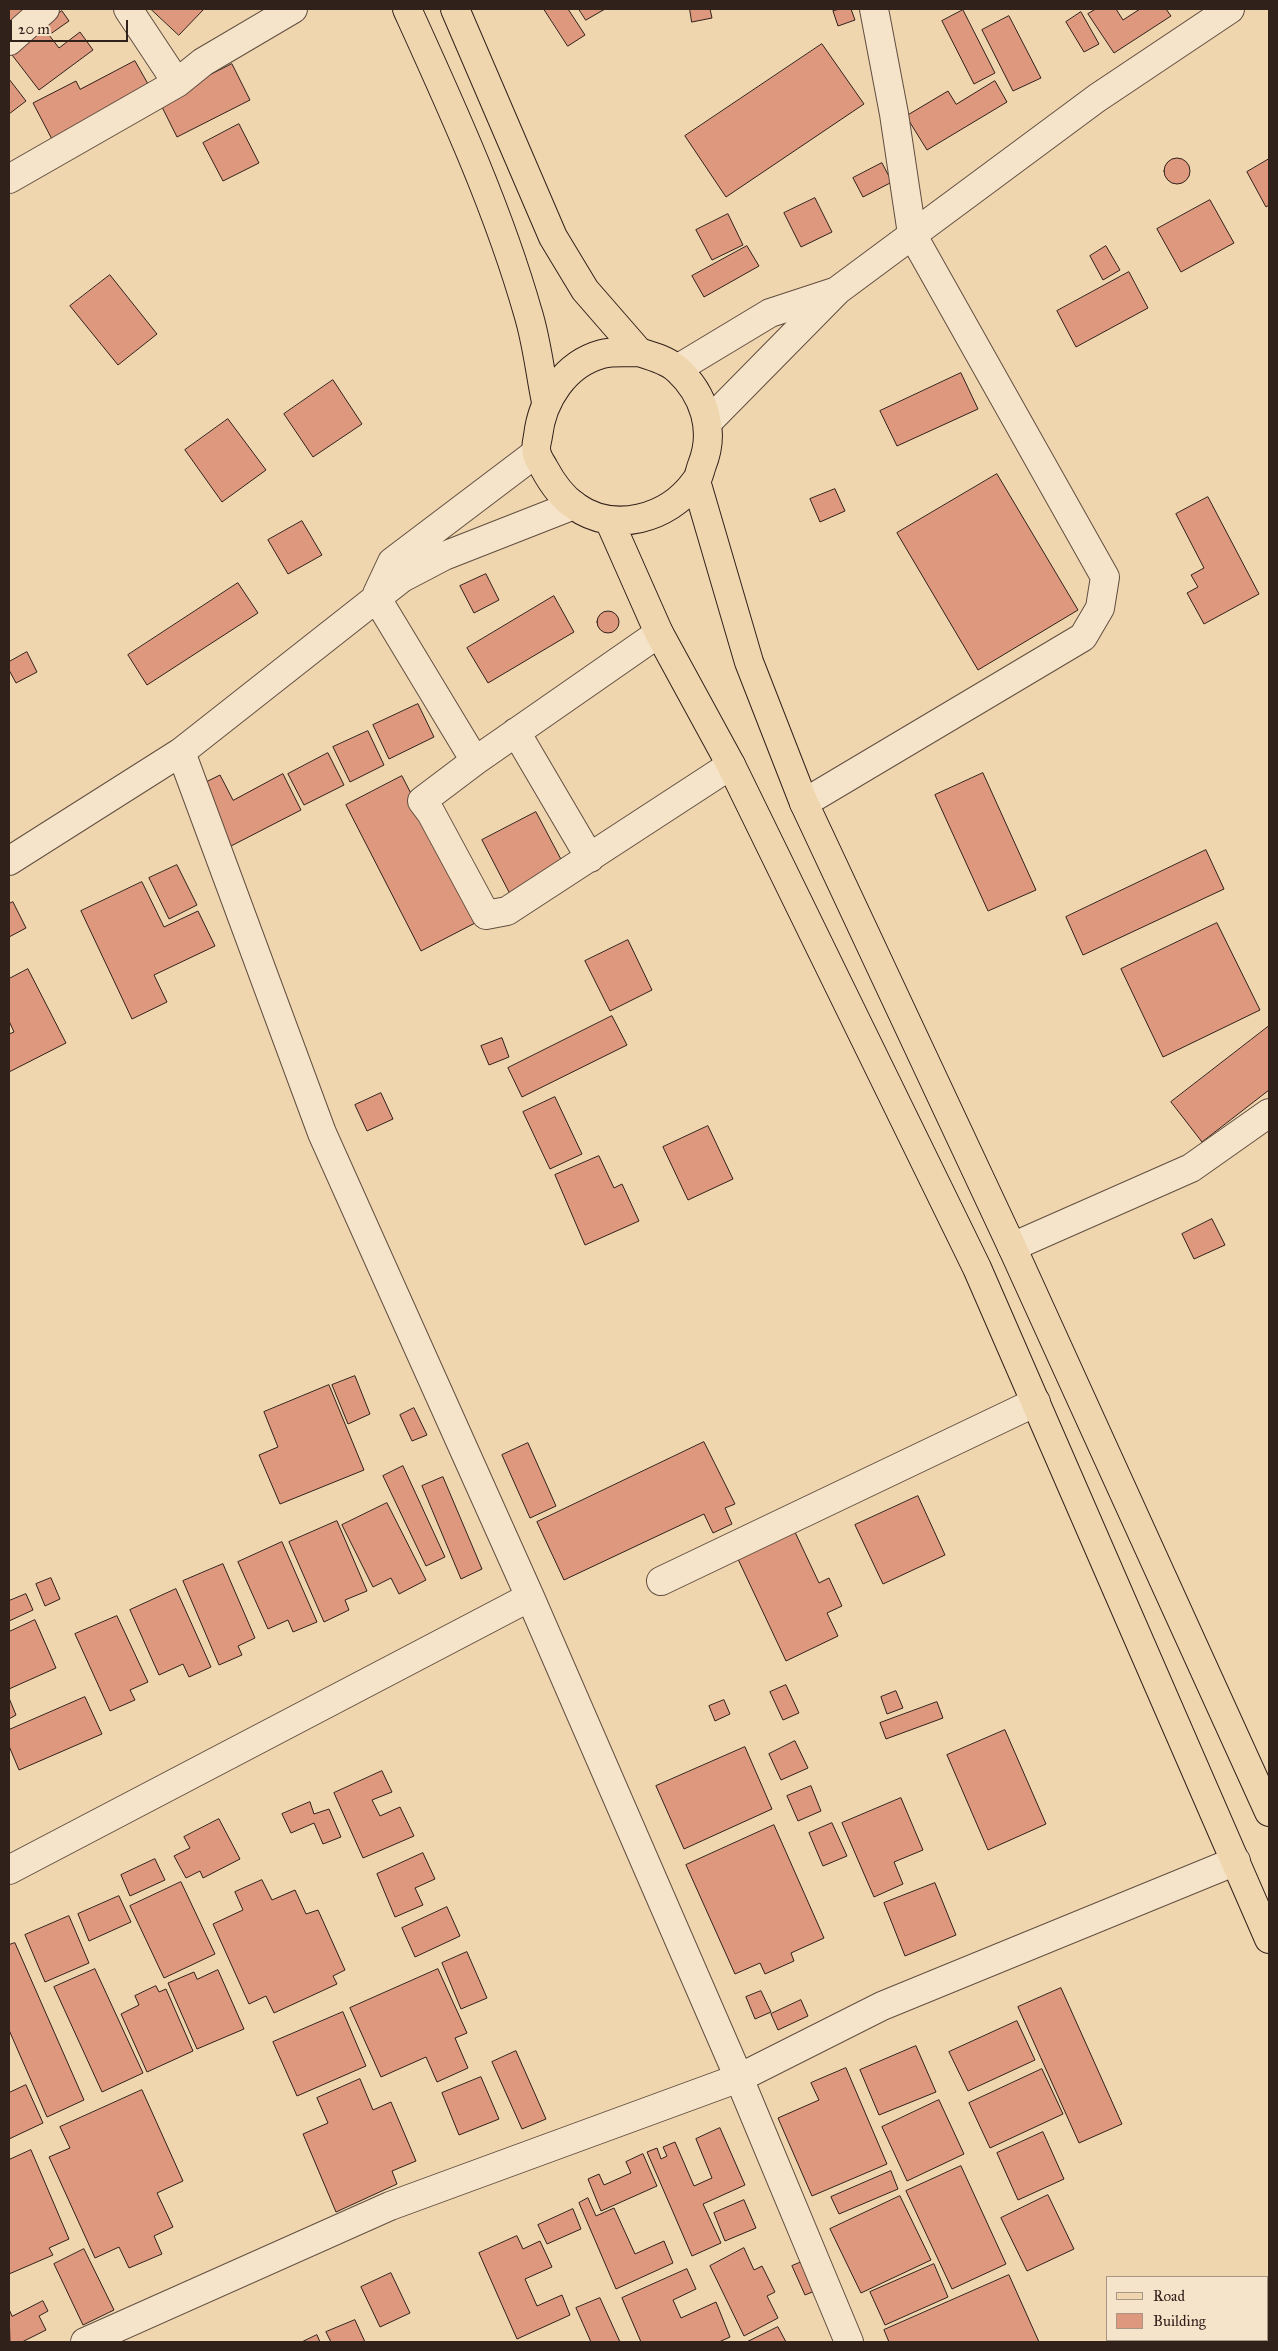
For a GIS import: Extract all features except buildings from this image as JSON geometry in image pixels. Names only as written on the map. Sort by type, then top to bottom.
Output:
[{"type":"main road","points":[[408,9],[482,176],[529,314],[546,402]]},
{"type":"main road","points":[[455,9],[553,237],[585,290],[639,352]]},
{"type":"main road","points":[[639,352],[659,358],[676,369],[698,392],[708,422],[707,452],[696,481],[673,506],[642,519],[609,520],[591,515],[574,505],[551,482],[536,453],[539,426],[546,402],[568,372],[602,354],[639,352]]},
{"type":"main road","points":[[696,481],[750,662],[804,803],[1012,1247],[1269,1812]]},
{"type":"main road","points":[[609,520],[658,633],[731,765],[977,1268],[1269,1939]]},
{"type":"street","points":[[9,41],[45,9]]},
{"type":"street","points":[[128,9],[177,83]]},
{"type":"street","points":[[9,179],[177,83],[203,62],[293,9]]},
{"type":"street","points":[[804,803],[1083,637],[1100,608],[1104,577],[912,234],[894,114],[874,9]]},
{"type":"street","points":[[708,422],[838,290],[1097,98],[1230,9]]},
{"type":"street","points":[[676,369],[770,313],[838,290]]},
{"type":"street","points":[[376,597],[392,562],[536,453]]},
{"type":"street","points":[[9,861],[181,752],[402,578],[444,556],[574,505]]},
{"type":"street","points":[[376,597],[475,761]]},
{"type":"street","points":[[658,633],[475,761],[422,801],[431,813],[486,914],[507,912],[731,765]]},
{"type":"street","points":[[516,732],[590,858]]},
{"type":"street","points":[[181,752],[322,1133],[530,1597],[739,2078],[849,2342]]},
{"type":"street","points":[[1012,1247],[1191,1168],[1269,1113]]},
{"type":"street","points":[[661,1581],[1036,1402]]},
{"type":"street","points":[[9,1870],[530,1597]]},
{"type":"street","points":[[85,2342],[390,2206],[739,2078],[882,2006],[1236,1861]]}]
